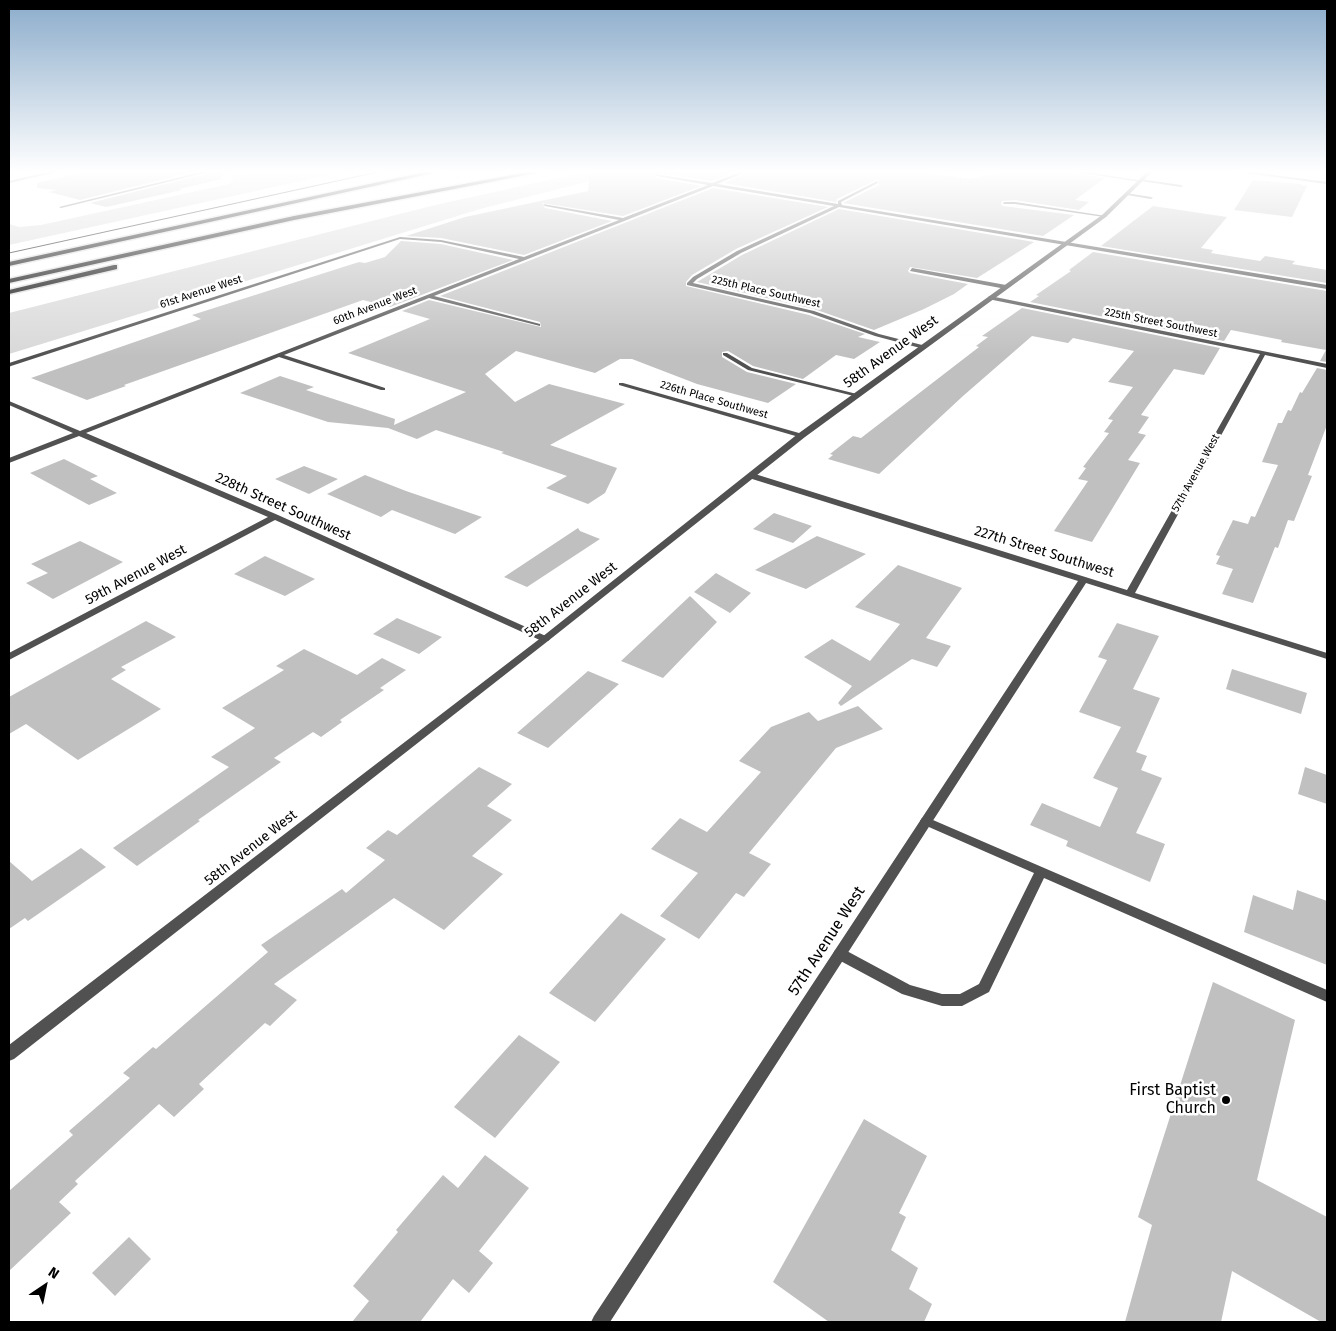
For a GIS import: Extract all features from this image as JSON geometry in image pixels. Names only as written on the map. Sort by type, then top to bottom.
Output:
[{"type":"highway","points":[[9,264],[157,232]]},
{"type":"highway","points":[[9,281],[229,232]]},
{"type":"highway","points":[[184,251],[265,232]]},
{"type":"highway","points":[[9,292],[122,265]]},
{"type":"street","name":"60th Avenue West","points":[[9,462],[589,232]]},
{"type":"street","name":"225th Place Southwest","points":[[782,232],[739,252],[695,278],[689,284],[812,312],[877,335],[924,347]]},
{"type":"street","points":[[1003,232],[1327,287]]},
{"type":"street","name":"58th Avenue West","points":[[9,1054],[545,639],[802,435],[1083,232]]},
{"type":"street","name":"61st Avenue West","points":[[9,365],[400,238],[460,244],[523,258]]},
{"type":"street","points":[[912,270],[1006,286]]},
{"type":"street","points":[[430,296],[538,325]]},
{"type":"street","name":"225th Street Southwest","points":[[990,298],[1327,366]]},
{"type":"street","points":[[725,354],[750,369],[858,395]]},
{"type":"street","name":"57th Avenue West","points":[[1130,593],[1263,354]]},
{"type":"street","points":[[278,355],[383,389]]},
{"type":"street","name":"226th Place Southwest","points":[[621,384],[802,435]]},
{"type":"street","name":"228th Street Southwest","points":[[9,403],[275,517],[545,639]]},
{"type":"street","name":"227th Street Southwest","points":[[752,476],[1327,656]]},
{"type":"street","name":"59th Avenue West","points":[[9,657],[275,517]]},
{"type":"street","name":"57th Avenue West","points":[[600,1322],[1084,579]]},
{"type":"street","points":[[926,821],[1327,996]]},
{"type":"street","points":[[840,954],[907,990],[942,1000],[962,1000],[984,988],[1041,871]]},
{"type":"shaded area","points":[[9,232],[68,232],[9,245]]},
{"type":"shaded area","points":[[328,232],[405,232],[9,354],[9,313]]},
{"type":"building","points":[[418,232],[583,232],[524,255],[441,238],[406,236]]},
{"type":"building","points":[[601,232],[773,232],[736,249],[692,275],[686,282],[686,286],[809,315],[865,334],[858,337],[880,342],[854,359],[836,355],[803,379],[753,366],[728,351],[722,352],[722,357],[747,372],[796,384],[768,403],[697,384],[632,359],[620,359],[595,373],[516,351],[485,374],[515,402],[549,384],[625,404],[550,445],[617,468],[605,493],[588,504],[546,488],[567,476],[501,453],[504,452],[436,430],[417,439],[388,428],[328,422],[240,393],[280,376],[314,387],[306,390],[395,419],[394,425],[466,392],[348,353],[430,319],[402,311],[429,300],[541,327],[540,322],[440,296]]},
{"type":"building","points":[[790,232],[976,232],[1034,242],[977,278],[910,267],[908,271],[910,273],[968,284],[954,294],[924,309],[874,330],[814,309],[697,282],[742,255]]},
{"type":"building","points":[[1019,232],[1049,232],[1043,236]]},
{"type":"building","points":[[1119,232],[1214,232],[1201,248],[1213,250],[1211,253],[1260,261],[1265,256],[1295,261],[1292,264],[1327,270],[1327,283],[1101,246]]},
{"type":"building","points":[[401,241],[441,244],[513,260],[390,307],[363,300],[87,400],[31,378],[201,319],[192,315],[359,262],[365,263],[385,257]]},
{"type":"building","points":[[1093,252],[1327,291],[1327,362],[1320,361],[1326,350],[1281,342],[1282,340],[1231,330],[1224,341],[1030,302],[1039,296],[1036,295],[1071,271],[1069,270]]},
{"type":"building","points":[[1022,308],[1220,348],[1204,375],[1174,369],[1141,415],[1149,417],[1138,433],[1146,435],[1128,460],[1140,463],[1092,542],[1054,531],[1088,481],[1078,479],[1086,468],[1083,467],[1109,433],[1104,432],[1113,420],[1108,419],[1133,387],[1108,382],[1134,351],[1073,338],[1068,343],[1032,336],[963,396],[879,474],[828,459],[833,455],[830,454],[853,436],[861,438],[979,347],[976,346],[988,337],[982,336]]},
{"type":"building","points":[[1317,368],[1327,370],[1327,425],[1308,475],[1312,476],[1294,521],[1288,520],[1278,548],[1275,547],[1253,603],[1222,594],[1233,569],[1216,564],[1220,556],[1216,555],[1233,520],[1248,524],[1251,516],[1255,517],[1278,465],[1262,462],[1278,423],[1282,423],[1288,410],[1291,411],[1300,392],[1302,393]]},
{"type":"building","points":[[64,459],[98,476],[90,479],[117,493],[89,505],[30,473]]},
{"type":"building","points":[[304,466],[338,479],[309,494],[275,479]]},
{"type":"building","points":[[365,475],[482,517],[455,534],[392,510],[381,517],[327,494]]},
{"type":"building","points":[[774,513],[812,526],[793,543],[753,529]]},
{"type":"building","points":[[578,528],[580,531],[600,539],[527,587],[504,577]]},
{"type":"building","points":[[817,536],[866,554],[806,589],[755,570]]},
{"type":"building","points":[[80,541],[123,562],[53,599],[26,583],[48,573],[31,564]]},
{"type":"building","points":[[265,556],[315,579],[285,596],[234,574]]},
{"type":"building","points":[[898,565],[962,588],[926,638],[951,646],[937,667],[912,659],[841,706],[838,703],[852,686],[804,657],[832,639],[870,661],[900,624],[855,607]]},
{"type":"building","points":[[716,573],[751,593],[730,613],[694,592]]},
{"type":"building","points":[[690,596],[717,622],[663,678],[621,661]]},
{"type":"building","points":[[397,618],[442,637],[419,654],[373,634]]},
{"type":"building","points":[[146,621],[176,637],[121,667],[126,670],[111,679],[161,709],[78,760],[26,724],[9,734],[9,697]]},
{"type":"building","points":[[1117,623],[1159,636],[1133,689],[1160,698],[1136,752],[1147,756],[1141,770],[1162,778],[1136,833],[1165,844],[1150,882],[1066,846],[1068,841],[1030,825],[1042,803],[1100,827],[1118,788],[1093,778],[1121,727],[1079,712],[1107,660],[1098,657]]},
{"type":"building","points":[[304,649],[357,675],[382,658],[406,670],[380,688],[384,690],[340,720],[342,722],[321,737],[313,732],[274,758],[281,762],[198,820],[200,821],[137,866],[113,848],[229,767],[211,757],[255,728],[222,708],[284,670],[276,666]]},
{"type":"building","points":[[1232,669],[1307,693],[1301,714],[1226,689]]},
{"type":"building","points":[[588,671],[619,684],[548,748],[517,733]]},
{"type":"building","points":[[858,706],[883,729],[836,748],[749,853],[771,864],[744,897],[736,893],[699,939],[660,916],[698,873],[651,849],[680,818],[707,832],[761,772],[739,761],[771,727],[809,712],[818,721]]},
{"type":"building","points":[[479,767],[512,784],[487,806],[512,820],[472,856],[503,874],[444,930],[394,898],[274,984],[297,1000],[270,1026],[265,1023],[199,1084],[204,1089],[174,1117],[159,1104],[75,1181],[78,1184],[59,1202],[71,1213],[9,1271],[9,1191],[73,1135],[69,1131],[130,1078],[123,1073],[153,1047],[156,1049],[268,952],[261,945],[342,889],[346,893],[385,860],[366,848],[388,830],[397,835]]},
{"type":"building","points":[[1305,767],[1327,775],[1327,804],[1298,794]]},
{"type":"building","points":[[81,848],[106,867],[28,921],[25,918],[9,929],[9,861],[32,881]]},
{"type":"building","points":[[1297,890],[1327,901],[1327,965],[1244,932],[1253,895],[1293,910]]},
{"type":"building","points":[[621,913],[666,939],[595,1022],[549,993]]},
{"type":"building","name":"First Baptist Church","points":[[1213,982],[1295,1020],[1257,1180],[1327,1217],[1327,1322],[1321,1322],[1232,1271],[1221,1322],[1125,1322],[1152,1225],[1138,1217]]},
{"type":"building","points":[[519,1035],[560,1062],[495,1138],[454,1107]]},
{"type":"building","points":[[864,1119],[927,1156],[899,1213],[906,1217],[891,1250],[918,1268],[909,1289],[932,1304],[924,1322],[829,1322],[773,1282]]},
{"type":"building","points":[[485,1155],[529,1188],[479,1251],[493,1263],[469,1293],[453,1279],[420,1322],[352,1322],[369,1301],[353,1286],[398,1232],[396,1230],[443,1175],[458,1188]]},
{"type":"building","points":[[129,1237],[151,1259],[115,1296],[92,1273]]},
{"type":"tram line","points":[[9,253],[104,232]]},
{"type":"place","name":"First Baptist Church","points":[[1226,1100]]}]
